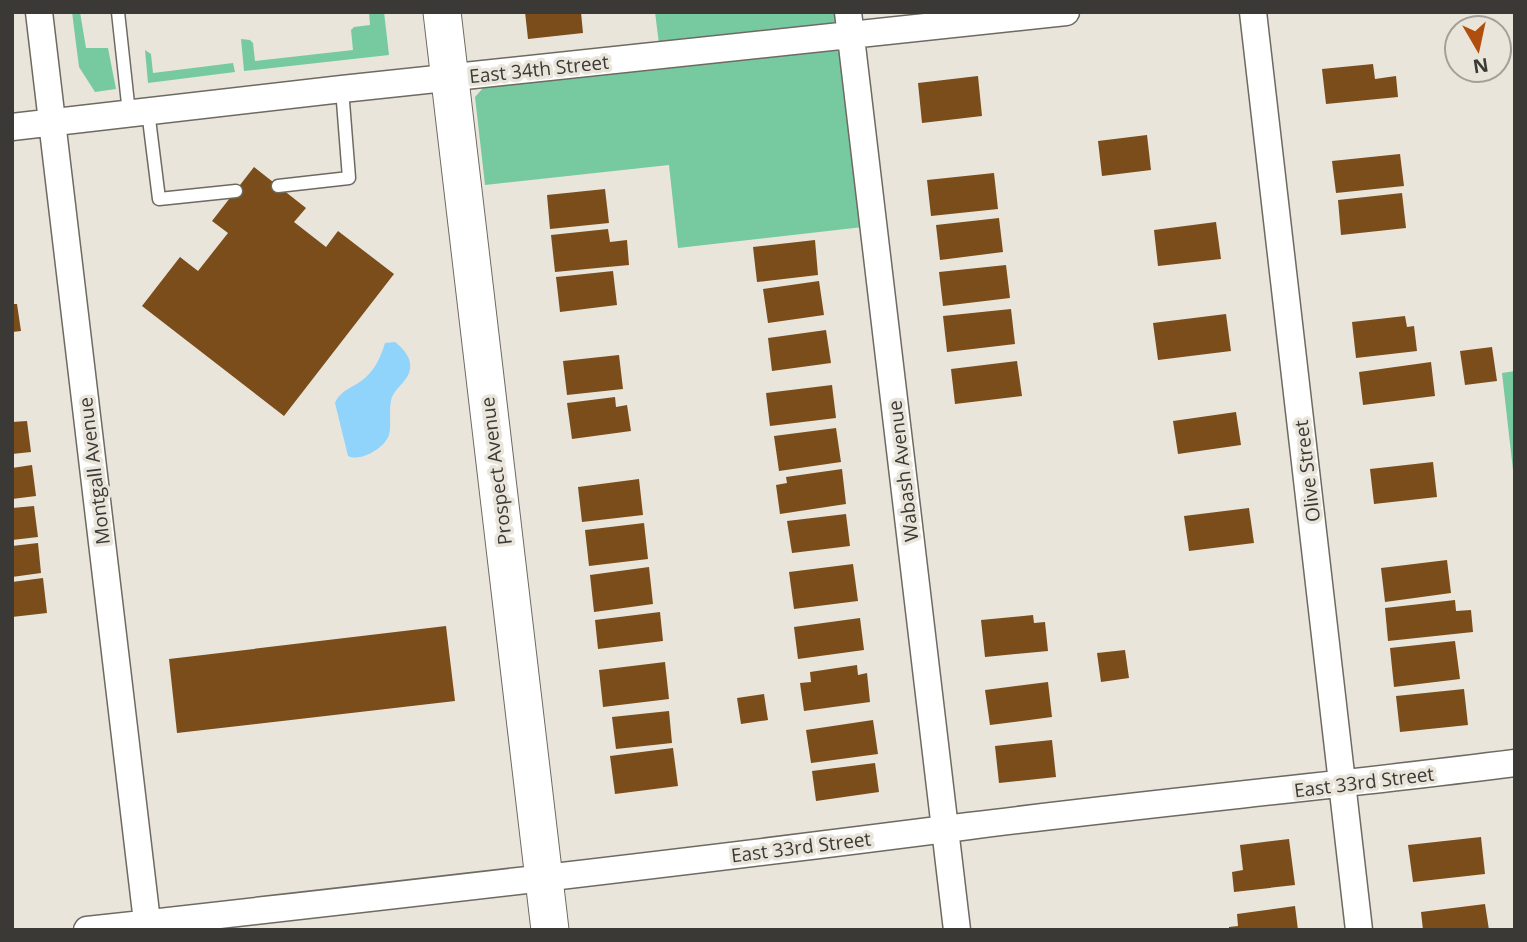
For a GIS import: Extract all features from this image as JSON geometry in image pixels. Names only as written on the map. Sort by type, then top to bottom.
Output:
[{"type":"main road","name":"Prospect Avenue","points":[[442,12],[550,930]]},
{"type":"street","name":"Montgall Avenue","points":[[39,12],[148,926]]},
{"type":"street","name":"East 34th Street","points":[[12,127],[450,79],[850,24],[1066,12]]},
{"type":"street","name":"Olive Street","points":[[1253,12],[1359,930]]},
{"type":"street","name":"Wabash Avenue","points":[[850,24],[957,930]]},
{"type":"street","name":"East 33rd Street","points":[[87,930],[148,926],[1515,763]]},
{"type":"lane","points":[[118,12],[159,200],[236,191]]},
{"type":"lane","points":[[278,186],[349,178],[342,89]]},
{"type":"green space","points":[[72,12],[80,12],[86,48],[108,48],[116,89],[95,92],[79,67]]},
{"type":"green space","points":[[369,12],[384,12],[389,55],[244,71],[241,39],[253,43],[255,61],[353,50],[351,30],[354,27],[370,25]]},
{"type":"green space","points":[[655,12],[835,12],[836,23],[659,44]]},
{"type":"green space","points":[[832,47],[844,56],[863,227],[678,248],[669,165],[485,185],[475,97],[483,88]]},
{"type":"green space","points":[[145,50],[151,54],[153,73],[233,63],[235,72],[148,83]]},
{"type":"green space","points":[[1515,371],[1515,488],[1502,373]]},
{"type":"water","points":[[395,342],[408,357],[410,369],[392,397],[389,435],[382,445],[371,453],[359,457],[348,456],[335,403],[341,394],[372,370],[385,343]]},
{"type":"building","points":[[525,12],[581,12],[583,33],[528,39]]},
{"type":"building","points":[[1373,64],[1375,79],[1396,76],[1398,97],[1326,104],[1322,69]]},
{"type":"building","points":[[978,76],[982,116],[922,123],[918,83]]},
{"type":"building","points":[[1147,135],[1151,170],[1102,176],[1098,141]]},
{"type":"building","points":[[1400,154],[1404,186],[1336,193],[1332,161]]},
{"type":"building","points":[[254,167],[306,208],[294,222],[326,247],[338,231],[394,274],[284,416],[142,306],[180,257],[198,271],[228,233],[212,221]]},
{"type":"building","points":[[994,173],[998,209],[931,216],[927,180]]},
{"type":"building","points":[[605,189],[609,223],[550,229],[547,195]]},
{"type":"building","points":[[1402,193],[1406,228],[1341,235],[1338,200]]},
{"type":"building","points":[[999,218],[1003,252],[940,260],[936,225]]},
{"type":"building","points":[[1216,222],[1221,259],[1158,266],[1154,230]]},
{"type":"building","points":[[608,229],[610,242],[627,240],[629,265],[555,272],[551,235]]},
{"type":"building","points":[[815,240],[818,275],[757,282],[753,247]]},
{"type":"building","points":[[1006,265],[1010,298],[943,306],[939,272]]},
{"type":"building","points":[[613,271],[617,305],[560,312],[556,277]]},
{"type":"building","points":[[819,281],[824,315],[768,323],[763,289]]},
{"type":"building","points":[[12,304],[17,304],[21,331],[12,332]]},
{"type":"building","points":[[1011,309],[1015,344],[947,352],[943,316]]},
{"type":"building","points":[[1226,314],[1231,351],[1158,360],[1153,323]]},
{"type":"building","points":[[1405,316],[1407,327],[1414,326],[1417,351],[1356,358],[1352,322]]},
{"type":"building","points":[[826,330],[831,363],[772,371],[768,338]]},
{"type":"building","points":[[1492,347],[1497,381],[1465,385],[1460,351]]},
{"type":"building","points":[[619,355],[623,389],[567,395],[563,361]]},
{"type":"building","points":[[1017,361],[1022,396],[955,404],[951,369]]},
{"type":"building","points":[[1431,362],[1435,396],[1363,405],[1359,372]]},
{"type":"building","points":[[832,385],[836,418],[770,426],[766,393]]},
{"type":"building","points":[[615,397],[616,407],[627,405],[631,431],[572,439],[567,403]]},
{"type":"building","points":[[1236,412],[1241,445],[1178,454],[1173,421]]},
{"type":"building","points":[[27,421],[31,452],[12,454],[12,422]]},
{"type":"building","points":[[836,428],[841,462],[779,471],[774,436]]},
{"type":"building","points":[[1433,462],[1437,497],[1374,504],[1370,469]]},
{"type":"building","points":[[32,465],[36,496],[12,499],[12,468]]},
{"type":"building","points":[[842,469],[846,504],[780,514],[776,485],[787,483],[786,477]]},
{"type":"building","points":[[639,479],[643,515],[582,522],[578,487]]},
{"type":"building","points":[[34,506],[38,537],[12,540],[12,508]]},
{"type":"building","points":[[1249,508],[1254,543],[1189,551],[1184,516]]},
{"type":"building","points":[[846,514],[850,546],[792,553],[787,521]]},
{"type":"building","points":[[644,523],[648,559],[589,566],[585,530]]},
{"type":"building","points":[[38,543],[41,573],[12,577],[12,546]]},
{"type":"building","points":[[1447,560],[1451,593],[1385,602],[1381,568]]},
{"type":"building","points":[[853,564],[858,601],[794,609],[789,572]]},
{"type":"building","points":[[649,567],[653,604],[594,612],[590,575]]},
{"type":"building","points":[[43,578],[47,613],[12,617],[12,582]]},
{"type":"building","points":[[1455,600],[1456,611],[1471,610],[1473,632],[1388,641],[1385,608]]},
{"type":"building","points":[[660,612],[663,641],[598,649],[595,620]]},
{"type":"building","points":[[1033,615],[1034,623],[1045,622],[1048,651],[985,657],[981,620]]},
{"type":"building","points":[[860,618],[864,650],[798,659],[794,627]]},
{"type":"building","points":[[446,626],[455,701],[177,733],[169,659]]},
{"type":"building","points":[[1455,641],[1460,679],[1394,687],[1390,648]]},
{"type":"building","points":[[1125,650],[1129,678],[1101,682],[1097,653]]},
{"type":"building","points":[[665,662],[669,699],[603,707],[599,670]]},
{"type":"building","points":[[857,665],[858,675],[867,673],[870,702],[804,711],[800,683],[811,682],[810,672]]},
{"type":"building","points":[[1048,682],[1052,717],[990,725],[985,690]]},
{"type":"building","points":[[1464,689],[1468,725],[1400,732],[1396,696]]},
{"type":"building","points":[[764,694],[768,720],[741,724],[737,698]]},
{"type":"building","points":[[669,711],[672,743],[616,749],[612,717]]},
{"type":"building","points":[[873,720],[878,754],[811,763],[806,730]]},
{"type":"building","points":[[1052,740],[1056,777],[999,783],[995,746]]},
{"type":"building","points":[[673,748],[678,786],[615,794],[610,756]]},
{"type":"building","points":[[875,763],[879,792],[816,801],[812,771]]},
{"type":"building","points":[[1481,837],[1485,874],[1413,882],[1408,845]]},
{"type":"building","points":[[1289,839],[1295,885],[1234,892],[1232,872],[1243,870],[1240,845]]},
{"type":"building","points":[[1485,904],[1489,930],[1423,930],[1421,912]]},
{"type":"building","points":[[1295,906],[1298,930],[1229,930],[1229,927],[1238,926],[1237,914]]}]
